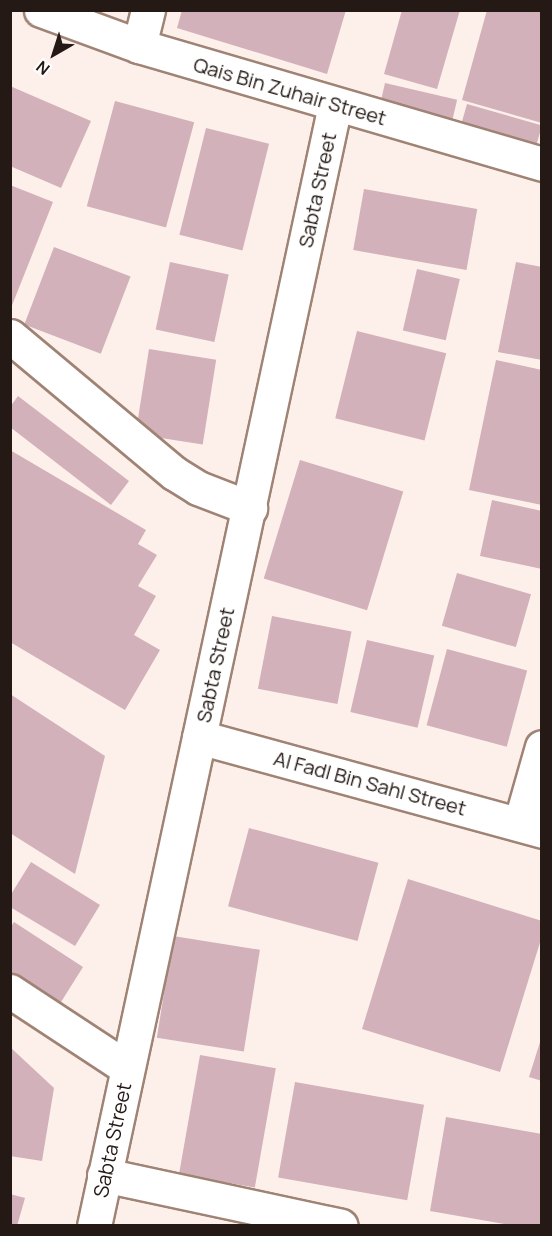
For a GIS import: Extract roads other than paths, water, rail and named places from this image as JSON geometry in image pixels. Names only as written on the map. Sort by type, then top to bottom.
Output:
[{"type":"street","name":"Qais Bin Zuhair Street","points":[[41,10],[139,46],[542,164]]},
{"type":"street","points":[[139,46],[148,10]]},
{"type":"street","name":"Sabta Street","points":[[94,1226],[335,105]]},
{"type":"street","points":[[10,336],[174,473],[198,488],[250,508]]},
{"type":"street","name":"Al Fadl Bin Sahl Street","points":[[200,736],[531,828]]},
{"type":"street","points":[[531,828],[542,747]]},
{"type":"street","points":[[10,990],[127,1068]]},
{"type":"street","points":[[104,1175],[341,1226]]}]
